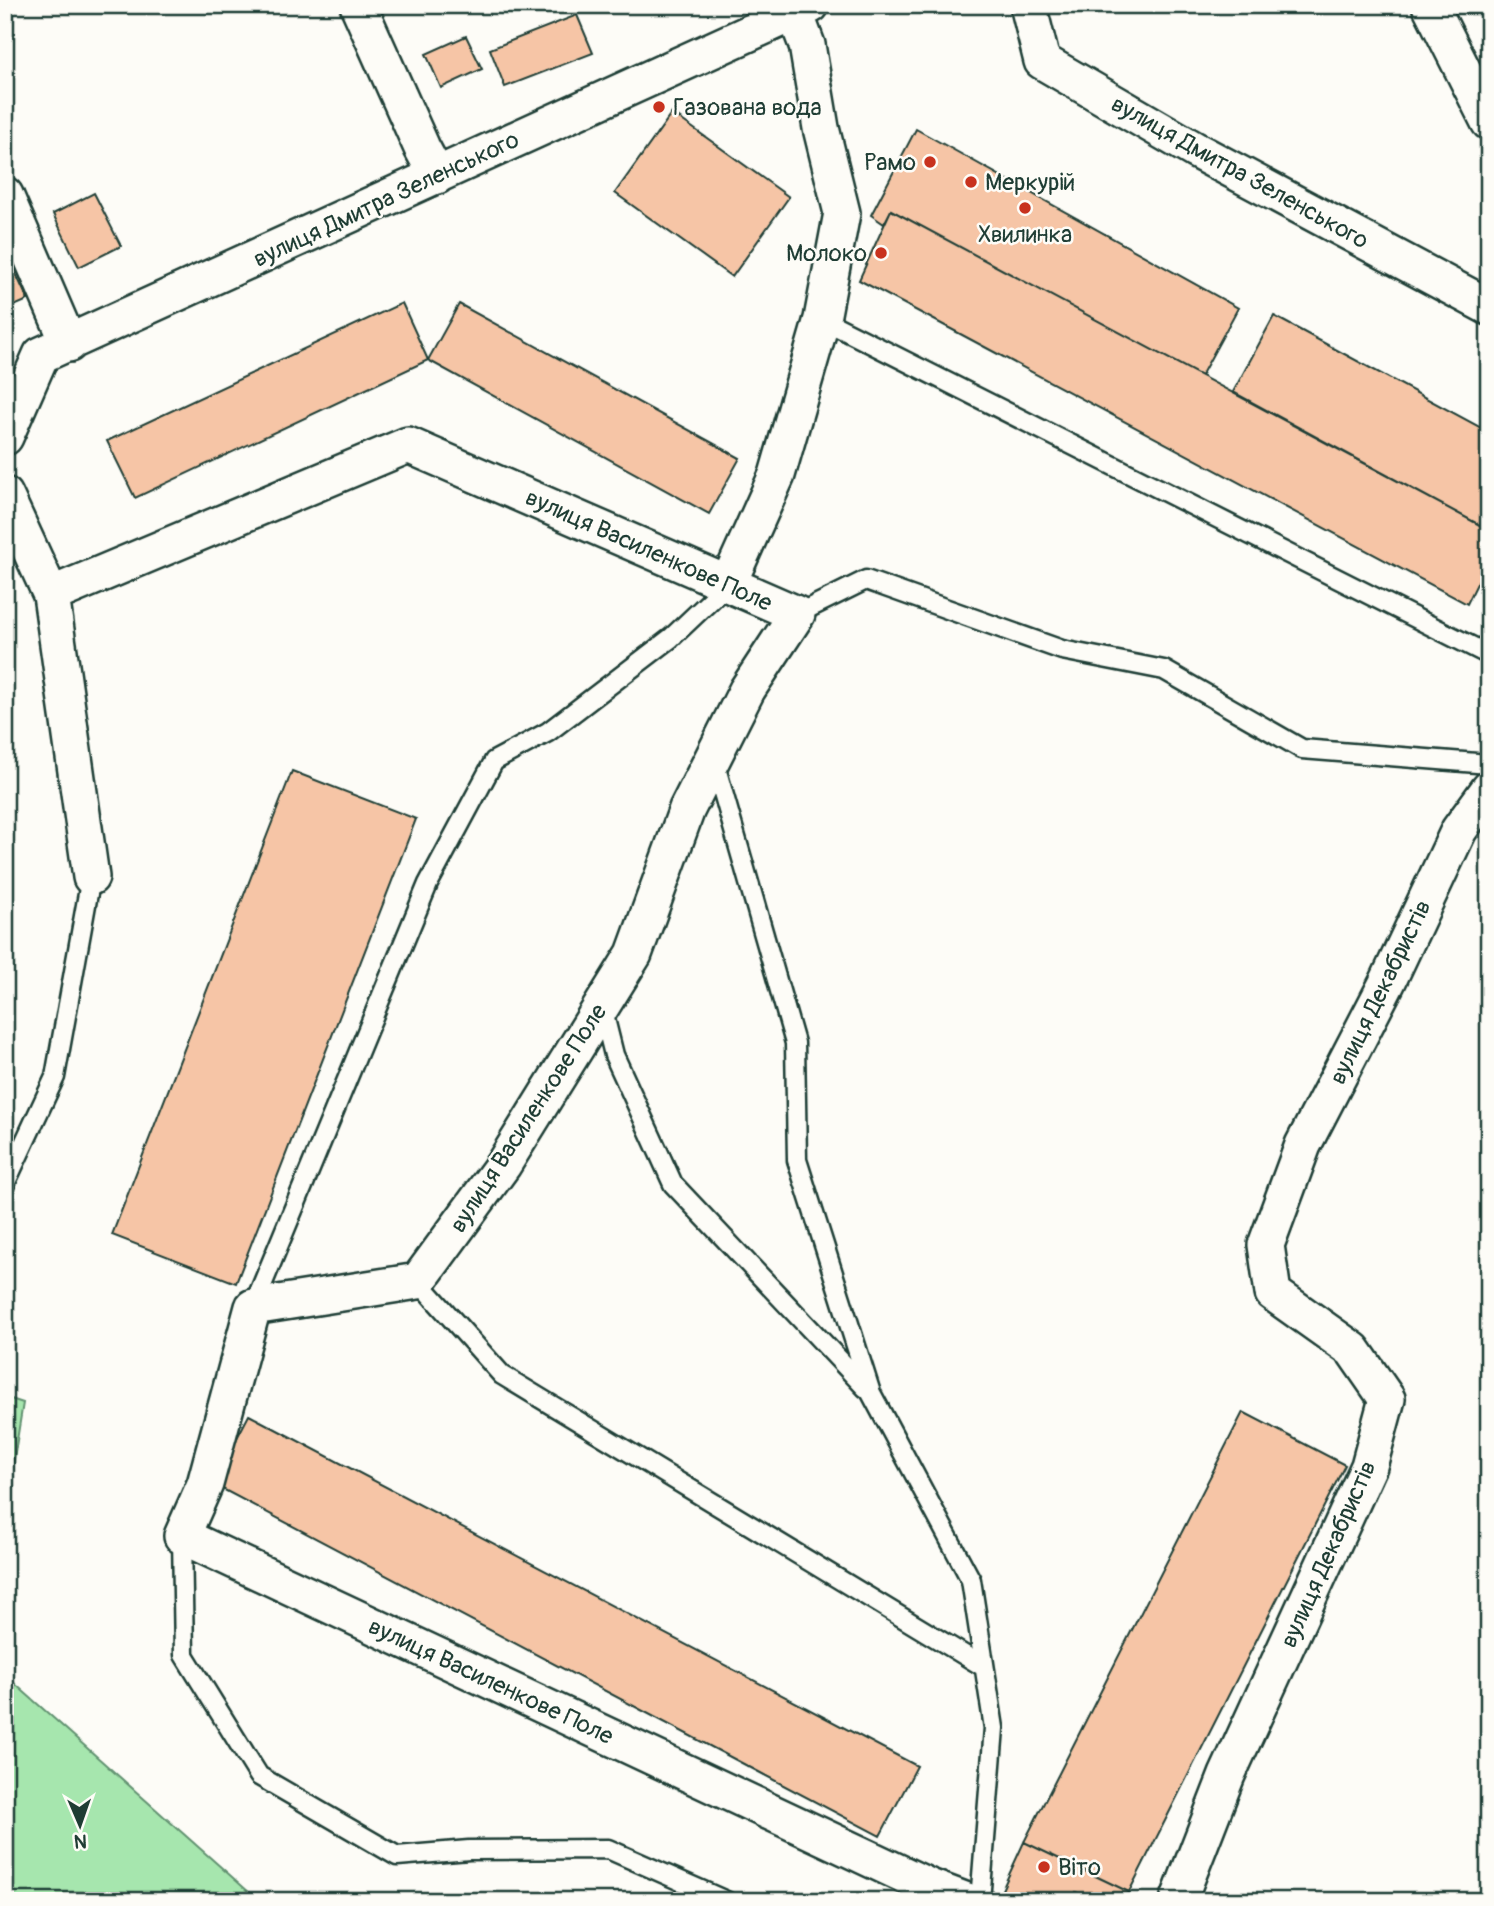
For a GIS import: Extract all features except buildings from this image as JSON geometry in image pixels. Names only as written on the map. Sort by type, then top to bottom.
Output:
[{"type":"street","points":[[358,5],[437,176]]},
{"type":"street","name":"вулиця Дмитра Зеленського","points":[[1028,5],[1042,61],[1195,150],[1489,307]]},
{"type":"street","points":[[1430,5],[1489,122]]},
{"type":"street","points":[[728,584],[777,475],[822,319],[842,213],[821,128],[799,8]]},
{"type":"street","name":"вулиця Дмитра Зеленського","points":[[5,437],[41,355],[799,8]]},
{"type":"street","points":[[5,195],[69,344]]},
{"type":"street","name":"вулиця Василенкове Поле","points":[[51,596],[408,445],[797,614],[747,690],[687,808],[634,954],[503,1166],[418,1281]]},
{"type":"street","points":[[5,495],[51,596],[91,877]]},
{"type":"street","name":"вулиця Декабристів","points":[[1178,1901],[1227,1775],[1369,1466],[1387,1399],[1353,1350],[1273,1293],[1266,1245],[1303,1144],[1387,983],[1459,830],[1489,789]]},
{"type":"street","points":[[182,1536],[205,1484],[253,1307],[418,1281]]},
{"type":"street","name":"вулиця Василенкове Поле","points":[[182,1536],[967,1901]]},
{"type":"lane","points":[[822,319],[1489,655]]},
{"type":"lane","points":[[797,614],[866,580],[1062,650],[1164,670],[1302,749],[1489,764]]},
{"type":"lane","points":[[253,1307],[428,884],[494,761],[548,732],[671,638],[728,584]]},
{"type":"lane","points":[[713,758],[795,1043],[797,1160],[870,1393],[971,1580],[994,1728],[980,1901]]},
{"type":"lane","points":[[5,1184],[55,1077],[91,877]]},
{"type":"lane","points":[[602,1006],[614,1055],[673,1184],[870,1393]]},
{"type":"lane","points":[[418,1281],[502,1375],[984,1667]]},
{"type":"lane","points":[[182,1536],[184,1655],[260,1776],[397,1856],[469,1850],[608,1849],[726,1901]]},
{"type":"green space","points":[[5,1397],[23,1403],[5,1515]]},
{"type":"green space","points":[[5,1675],[259,1901],[5,1901]]},
{"type":"place","name":"Газована вода","points":[[659,107]]},
{"type":"place","name":"Рамо","points":[[930,162]]},
{"type":"place","name":"Меркурій","points":[[971,182]]},
{"type":"place","name":"Хвилинка","points":[[1025,208]]},
{"type":"place","name":"Молоко","points":[[881,253]]},
{"type":"place","name":"Віто","points":[[1044,1867]]}]
